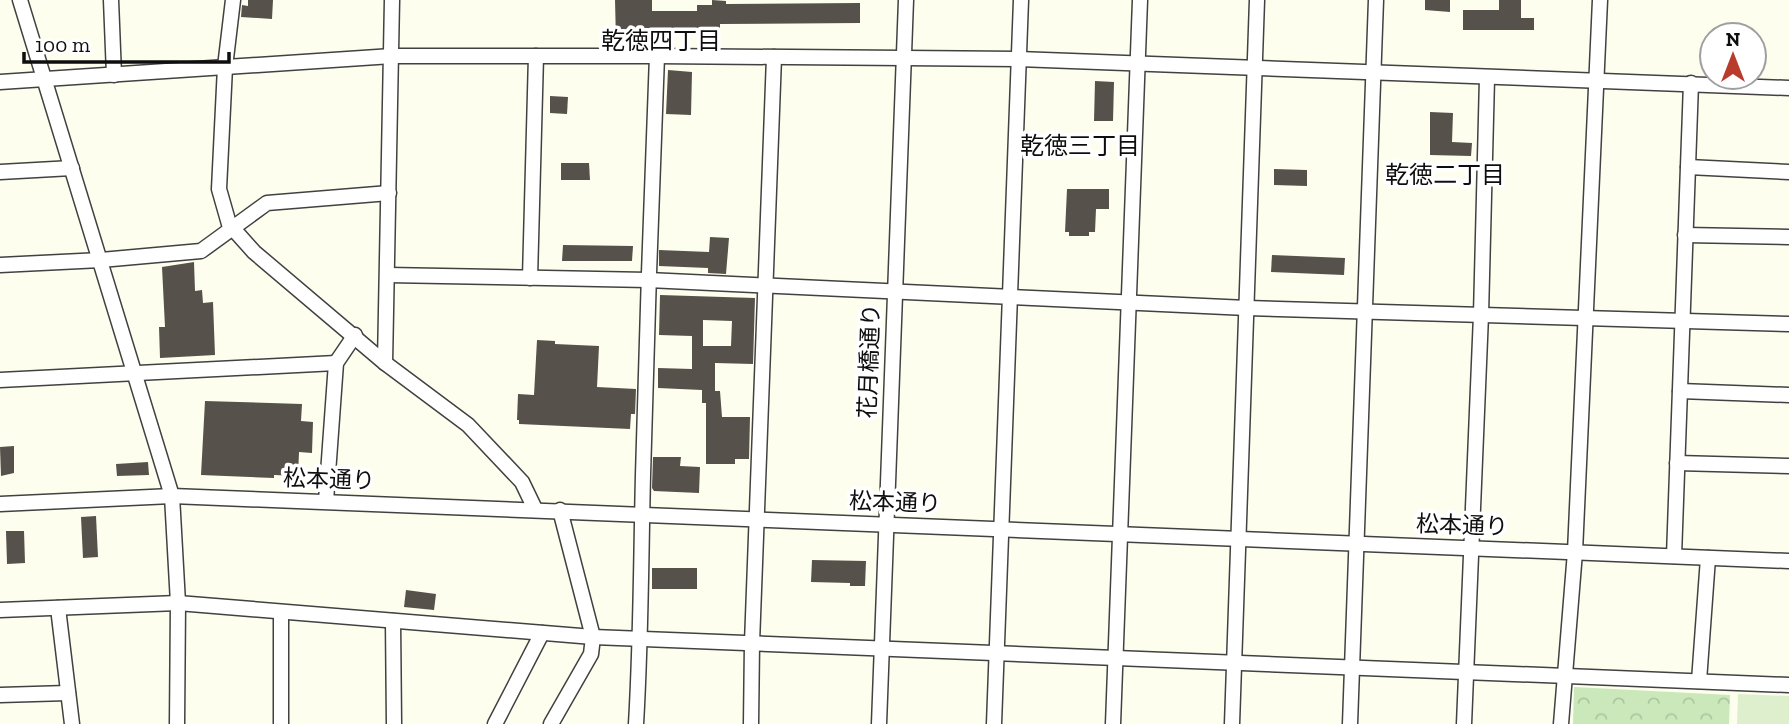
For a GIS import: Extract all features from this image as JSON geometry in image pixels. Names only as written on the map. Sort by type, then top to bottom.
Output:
[{"type":"street","points":[[20,0],[172,496],[178,603],[177,724]]},
{"type":"street","points":[[111,0],[114,75]]},
{"type":"street","points":[[233,0],[225,66],[219,189],[229,224],[254,252],[385,363],[468,425],[522,482],[536,509]]},
{"type":"street","points":[[385,363],[392,0]]},
{"type":"street","name":"花月橋通り","points":[[879,724],[906,0]]},
{"type":"street","points":[[994,724],[1021,0]]},
{"type":"street","points":[[1113,724],[1140,0]]},
{"type":"street","points":[[1231,724],[1257,0]]},
{"type":"street","points":[[1350,724],[1376,0]]},
{"type":"street","points":[[1561,724],[1575,552],[1600,0]]},
{"type":"street","points":[[0,82],[392,56],[657,56],[1018,59],[1789,88]]},
{"type":"street","points":[[530,278],[536,56]]},
{"type":"street","points":[[636,724],[641,639],[648,280],[657,56]]},
{"type":"street","points":[[751,724],[751,643],[774,57]]},
{"type":"street","points":[[1464,724],[1481,315],[1487,78]]},
{"type":"street","points":[[1674,556],[1691,83]]},
{"type":"street","points":[[1688,167],[1789,172]]},
{"type":"street","points":[[0,172],[72,168]]},
{"type":"street","points":[[0,265],[201,251],[267,203],[389,193]]},
{"type":"street","points":[[1685,235],[1789,237]]},
{"type":"street","points":[[387,275],[648,280],[1247,308],[1789,324]]},
{"type":"street","points":[[326,501],[336,363],[355,335]]},
{"type":"street","points":[[0,380],[336,363]]},
{"type":"street","points":[[1680,391],[1789,396]]},
{"type":"street","points":[[1677,463],[1789,466]]},
{"type":"street","name":"松本通り","points":[[0,504],[172,496],[1789,561]]},
{"type":"street","points":[[551,724],[591,654],[593,637],[560,510]]},
{"type":"street","points":[[1699,681],[1708,558]]},
{"type":"street","points":[[0,610],[178,603],[593,637],[1789,685]]},
{"type":"street","points":[[58,608],[72,724]]},
{"type":"street","points":[[281,612],[281,724]]},
{"type":"street","points":[[393,621],[394,724]]},
{"type":"street","points":[[495,724],[541,633]]},
{"type":"street","points":[[0,695],[68,693]]},
{"type":"green space","points":[[1574,687],[1730,695],[1729,724],[1573,724]]},
{"type":"green space","points":[[1738,694],[1789,696],[1789,724],[1737,724]]},
{"type":"building","points":[[248,0],[273,0],[272,19],[241,17],[242,5],[248,6]]},
{"type":"building","points":[[615,0],[652,0],[652,11],[697,11],[697,5],[712,5],[712,0],[726,1],[726,4],[860,3],[860,23],[720,24],[720,33],[652,32],[652,41],[616,41]]},
{"type":"building","points":[[1425,0],[1450,0],[1450,12],[1425,10]]},
{"type":"building","points":[[1499,0],[1521,0],[1521,18],[1534,18],[1534,30],[1463,30],[1463,10],[1499,10]]},
{"type":"building","points":[[668,70],[692,72],[691,115],[666,114]]},
{"type":"building","points":[[1095,81],[1114,82],[1113,121],[1094,121]]},
{"type":"building","points":[[550,96],[568,97],[567,114],[550,113]]},
{"type":"building","points":[[1430,112],[1453,113],[1452,142],[1472,143],[1471,156],[1430,155]]},
{"type":"building","points":[[561,163],[589,163],[590,180],[561,180]]},
{"type":"building","points":[[1274,169],[1307,170],[1307,186],[1274,185]]},
{"type":"building","points":[[1067,189],[1109,189],[1109,209],[1096,209],[1095,232],[1089,232],[1089,236],[1069,236],[1069,232],[1065,232]]},
{"type":"building","points":[[710,237],[729,238],[726,274],[708,273],[708,268],[659,266],[659,250],[709,252]]},
{"type":"building","points":[[563,245],[633,246],[632,261],[562,261]]},
{"type":"building","points":[[1272,255],[1345,258],[1344,275],[1271,272]]},
{"type":"building","points":[[194,262],[195,291],[202,290],[203,303],[213,302],[215,355],[160,358],[159,327],[165,327],[162,267]]},
{"type":"building","points":[[660,295],[755,298],[753,364],[715,363],[715,391],[720,391],[722,417],[750,417],[749,459],[735,459],[735,464],[706,464],[706,403],[702,403],[702,390],[658,388],[658,368],[692,369],[692,336],[659,335]],"holes":[[[703,320],[732,321],[731,346],[703,346]]]},
{"type":"building","points":[[537,340],[555,341],[555,344],[599,346],[597,387],[636,389],[635,414],[631,414],[630,429],[519,424],[518,394],[534,395]]},
{"type":"building","points":[[205,401],[302,404],[301,421],[313,422],[312,453],[299,452],[298,476],[274,475],[274,478],[201,475]]},
{"type":"building","points":[[14,446],[14,473],[1,476],[0,447]]},
{"type":"building","points":[[653,457],[681,457],[680,466],[700,467],[699,493],[654,491]]},
{"type":"building","points":[[148,462],[149,475],[117,476],[116,464]]},
{"type":"building","points":[[96,516],[98,557],[83,558],[81,517]]},
{"type":"building","points":[[6,531],[24,531],[25,563],[7,564]]},
{"type":"building","points":[[812,560],[866,561],[865,586],[811,582]]},
{"type":"building","points":[[652,568],[697,568],[697,589],[652,589]]},
{"type":"building","points":[[406,590],[436,594],[434,610],[404,607]]},
{"type":"district","name":"乾徳四丁目","points":[[661,41]]},
{"type":"district","name":"乾徳三丁目","points":[[1080,146]]},
{"type":"district","name":"乾徳二丁目","points":[[1445,175]]}]
